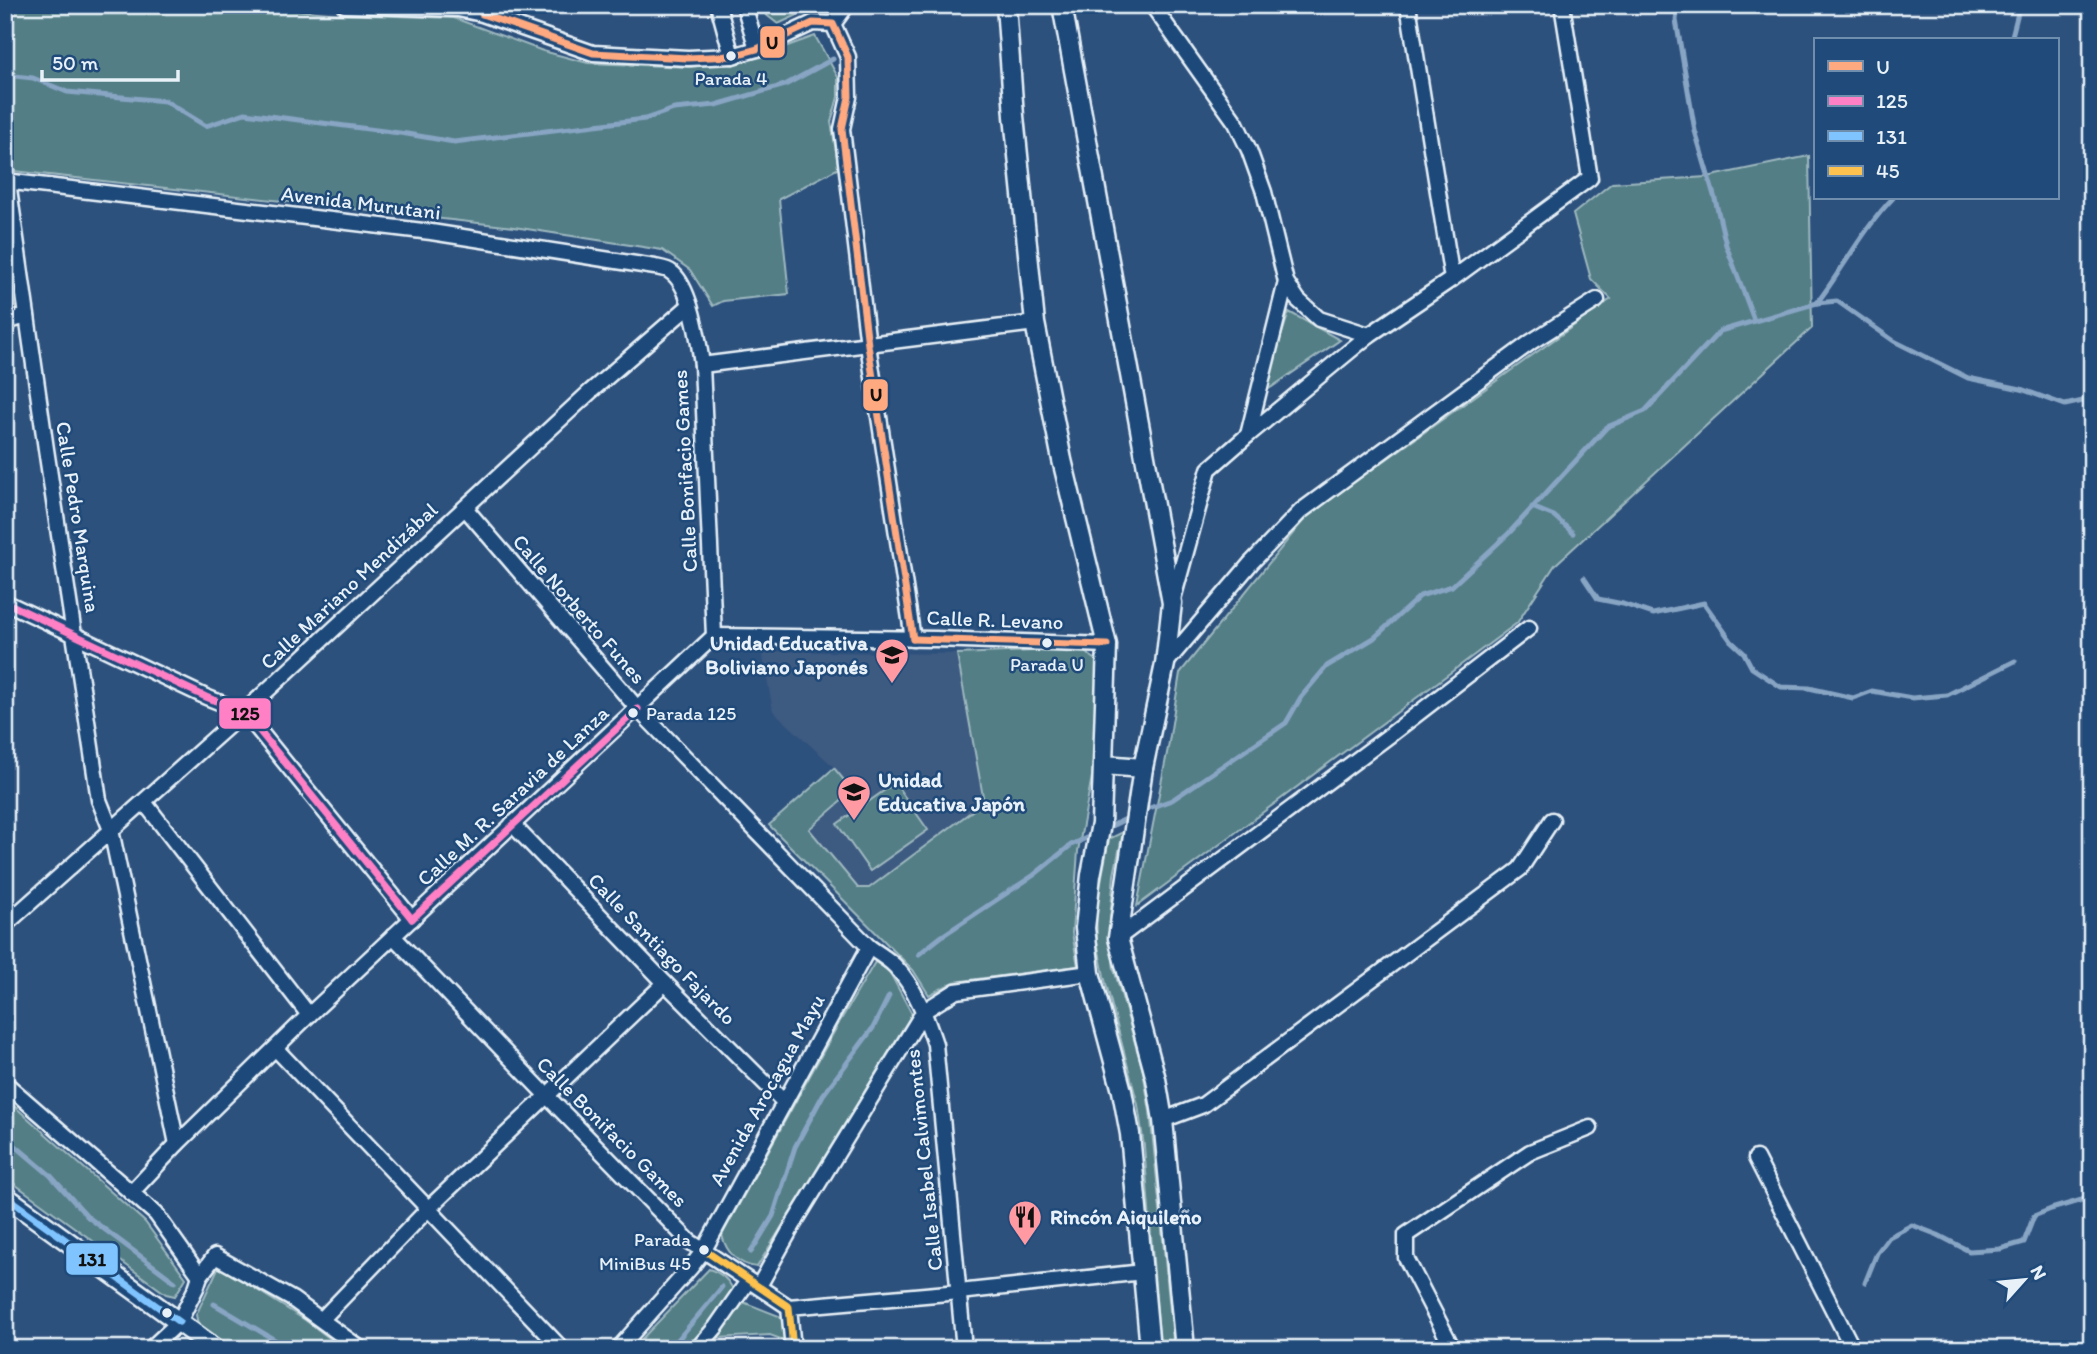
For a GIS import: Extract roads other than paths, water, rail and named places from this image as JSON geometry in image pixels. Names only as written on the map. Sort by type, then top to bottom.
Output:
[{"type":"street","points":[[344,5],[480,10],[593,53],[688,58],[732,55],[757,48],[813,23],[833,24]]},
{"type":"street","points":[[718,5],[732,55]]},
{"type":"street","points":[[744,5],[757,48]]},
{"type":"street","points":[[833,24],[847,5]]},
{"type":"street","points":[[1006,5],[1014,116],[1035,323],[1062,460],[1107,645],[1101,824],[1091,875],[1085,928],[1090,972],[1122,1091],[1130,1133],[1150,1349]]},
{"type":"street","points":[[1062,5],[1172,603]]},
{"type":"street","points":[[1408,5],[1452,279]]},
{"type":"street","points":[[1185,1349],[1163,1120],[1156,1079],[1118,938],[1143,768],[1165,664],[1172,603],[1209,469],[1369,335],[1452,279],[1590,178],[1562,5]]},
{"type":"street","points":[[1159,6],[1236,123],[1250,150],[1264,192],[1286,282],[1298,300],[1319,318],[1369,335]]},
{"type":"street","points":[[833,24],[848,57],[849,97],[842,129],[868,345],[914,639]]},
{"type":"street","name":"Avenida Murutani","points":[[7,181],[431,232],[656,267],[671,272],[683,287],[689,306]]},
{"type":"street","name":"Calle Pedro Marquina","points":[[7,181],[99,800],[111,830],[177,1144]]},
{"type":"street","points":[[1248,435],[1286,282]]},
{"type":"street","points":[[1165,664],[1251,563],[1301,511],[1531,342],[1597,300]]},
{"type":"street","name":"Calle Bonifacio Games","points":[[689,306],[698,333],[702,365],[714,636]]},
{"type":"street","name":"Calle Mariano Mendizábal","points":[[5,925],[244,712],[591,391],[689,306]]},
{"type":"street","points":[[5,322],[27,316]]},
{"type":"street","points":[[702,365],[1035,323]]},
{"type":"street","name":"Calle Norberto Funes","points":[[465,508],[638,709],[869,947]]},
{"type":"street","points":[[5,602],[206,697],[244,712],[412,919]]},
{"type":"street","points":[[1118,938],[1529,628]]},
{"type":"street","name":"Calle R. Levano","points":[[714,636],[1107,645]]},
{"type":"street","name":"Calle M. R. Saravia de Lanza","points":[[131,1193],[177,1144],[309,1015],[714,636]]},
{"type":"street","points":[[1103,765],[1143,768]]},
{"type":"street","points":[[144,802],[309,1015]]},
{"type":"street","points":[[1163,1120],[1203,1105],[1520,869],[1552,820]]},
{"type":"street","name":"Calle Santiago Fajardo","points":[[512,824],[784,1102]]},
{"type":"street","name":"Calle Bonifacio Games","points":[[393,936],[690,1241],[789,1307]]},
{"type":"street","name":"Calle Isabel Calvimontes","points":[[869,947],[894,965],[909,984],[924,1012],[935,1044],[964,1349]]},
{"type":"street","name":"Avenida Arocagua Mayu","points":[[618,1349],[704,1250],[869,947]]},
{"type":"street","points":[[697,1349],[754,1283],[793,1225],[924,1012],[956,991],[1090,972]]},
{"type":"street","points":[[322,1320],[429,1208],[665,983]]},
{"type":"street","points":[[276,1049],[562,1349]]},
{"type":"street","points":[[5,1083],[156,1214],[198,1282]]},
{"type":"street","points":[[1453,1349],[1406,1258],[1406,1234],[1530,1152],[1590,1128]]},
{"type":"street","points":[[1756,1158],[1853,1349]]},
{"type":"street","points":[[5,1195],[216,1349]]},
{"type":"street","points":[[150,1349],[179,1322],[198,1282],[215,1256],[292,1299],[361,1349]]},
{"type":"street","points":[[793,1349],[789,1307],[1143,1272]]},
{"type":"waterway","points":[[1678,5],[1676,20],[1695,131],[1726,245],[1754,320]]},
{"type":"waterway","points":[[2012,38],[2020,5]]},
{"type":"waterway","points":[[5,75],[33,78],[67,92],[165,101],[206,126],[245,113],[454,142],[645,119],[674,109],[716,105],[785,85],[833,59]]},
{"type":"waterway","points":[[1817,303],[1872,223],[1891,200]]},
{"type":"waterway","points":[[1141,811],[1172,800],[1286,723],[1301,697],[1327,666],[1374,638],[1420,596],[1452,586],[1509,533],[1607,427],[1645,411],[1720,331],[1817,303],[1837,301],[1894,341],[1968,378],[2021,389],[2065,405],[2092,399]]},
{"type":"waterway","points":[[1532,507],[1554,516],[1573,533]]},
{"type":"waterway","points":[[1584,578],[1598,599],[1653,614],[1704,603],[1731,641],[1744,653],[1752,668],[1781,687],[1809,688],[1853,698],[1872,691],[1912,698],[1947,695],[2015,661]]},
{"type":"waterway","points":[[1103,830],[1132,816]]},
{"type":"waterway","points":[[919,954],[1034,875],[1071,845],[1095,834]]},
{"type":"waterway","points":[[751,1252],[773,1216],[795,1147],[823,1095],[873,1028],[889,996]]},
{"type":"waterway","points":[[5,1137],[50,1175],[88,1217],[175,1282]]},
{"type":"waterway","points":[[1865,1283],[1877,1253],[1889,1237],[1912,1225],[1969,1251],[2000,1249],[2024,1242],[2034,1216],[2092,1197]]},
{"type":"waterway","points":[[670,1349],[722,1287]]},
{"type":"waterway","points":[[214,1304],[290,1349]]},
{"type":"place","name":"Parada 4","points":[[731,56]]},
{"type":"place","name":"Parada U","points":[[1047,643]]},
{"type":"place","name":"Unidad Educativa Boliviano Japonés","points":[[892,685]]},
{"type":"place","name":"Parada 125","points":[[633,713]]},
{"type":"place","name":"Unidad Educativa Japón","points":[[854,822]]},
{"type":"place","name":"Rincón Aiquileño","points":[[1025,1247]]},
{"type":"place","name":"Parada MiniBus 45","points":[[704,1250]]}]
